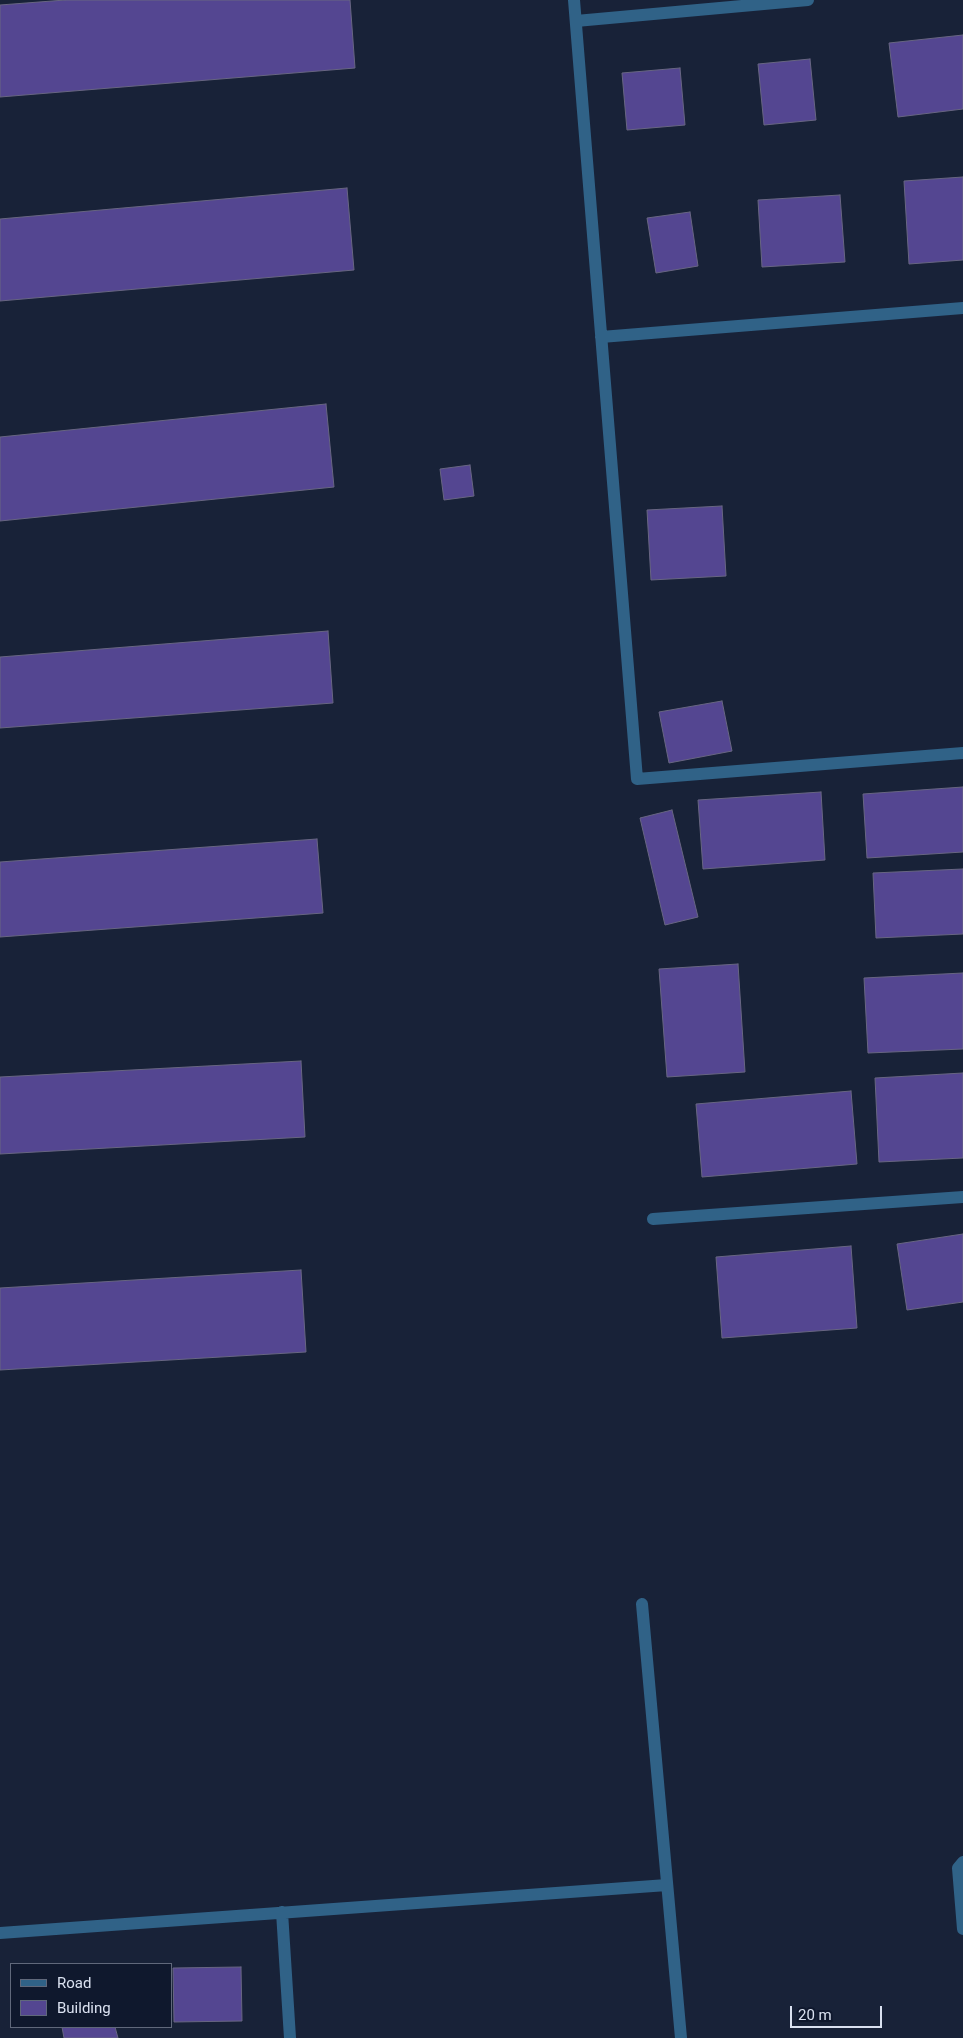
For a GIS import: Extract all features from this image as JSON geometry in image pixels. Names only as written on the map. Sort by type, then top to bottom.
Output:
[{"type":"street","points":[[574,0],[637,779],[963,753]]},
{"type":"street","points":[[576,21],[808,0]]},
{"type":"street","points":[[601,337],[963,308]]},
{"type":"street","points":[[653,1219],[963,1197]]},
{"type":"street","points":[[642,1604],[681,2038]]},
{"type":"street","points":[[963,1862],[958,1868],[963,1929]]},
{"type":"street","points":[[0,1933],[667,1885]]},
{"type":"street","points":[[282,1912],[290,2038]]},
{"type":"building","points":[[65,0],[350,0],[355,68],[0,97],[0,5]]},
{"type":"building","points":[[963,35],[963,109],[898,117],[889,43]]},
{"type":"building","points":[[810,59],[816,120],[764,125],[758,64]]},
{"type":"building","points":[[680,68],[685,125],[627,130],[622,73]]},
{"type":"building","points":[[963,177],[963,260],[909,264],[904,181]]},
{"type":"building","points":[[347,188],[354,270],[0,301],[0,219]]},
{"type":"building","points":[[840,195],[845,262],[762,267],[758,200]]},
{"type":"building","points":[[690,212],[698,266],[656,273],[647,218]]},
{"type":"building","points":[[326,404],[334,487],[0,521],[0,437]]},
{"type":"building","points":[[470,465],[474,496],[444,500],[440,469]]},
{"type":"building","points":[[722,506],[726,576],[651,580],[647,510]]},
{"type":"building","points":[[328,631],[333,703],[0,728],[0,657]]},
{"type":"building","points":[[722,701],[732,751],[669,763],[659,712]]},
{"type":"building","points":[[963,787],[963,852],[867,858],[863,794]]},
{"type":"building","points":[[821,792],[825,860],[703,869],[698,800]]},
{"type":"building","points":[[672,810],[698,917],[665,925],[640,818]]},
{"type":"building","points":[[317,839],[323,913],[0,937],[0,862]]},
{"type":"building","points":[[963,869],[963,934],[876,938],[873,873]]},
{"type":"building","points":[[738,964],[745,1072],[667,1077],[659,969]]},
{"type":"building","points":[[963,973],[963,1049],[868,1053],[864,978]]},
{"type":"building","points":[[301,1061],[305,1137],[0,1154],[0,1077]]},
{"type":"building","points":[[963,1073],[963,1158],[879,1162],[875,1078]]},
{"type":"building","points":[[851,1091],[857,1164],[702,1177],[696,1104]]},
{"type":"building","points":[[963,1234],[963,1302],[907,1310],[897,1244]]},
{"type":"building","points":[[851,1246],[857,1328],[722,1338],[716,1257]]},
{"type":"building","points":[[301,1270],[306,1352],[0,1370],[0,1288]]},
{"type":"building","points":[[241,1967],[242,2021],[174,2022],[173,1968]]},
{"type":"building","points":[[62,2028],[115,2028],[118,2038],[64,2038]]}]
